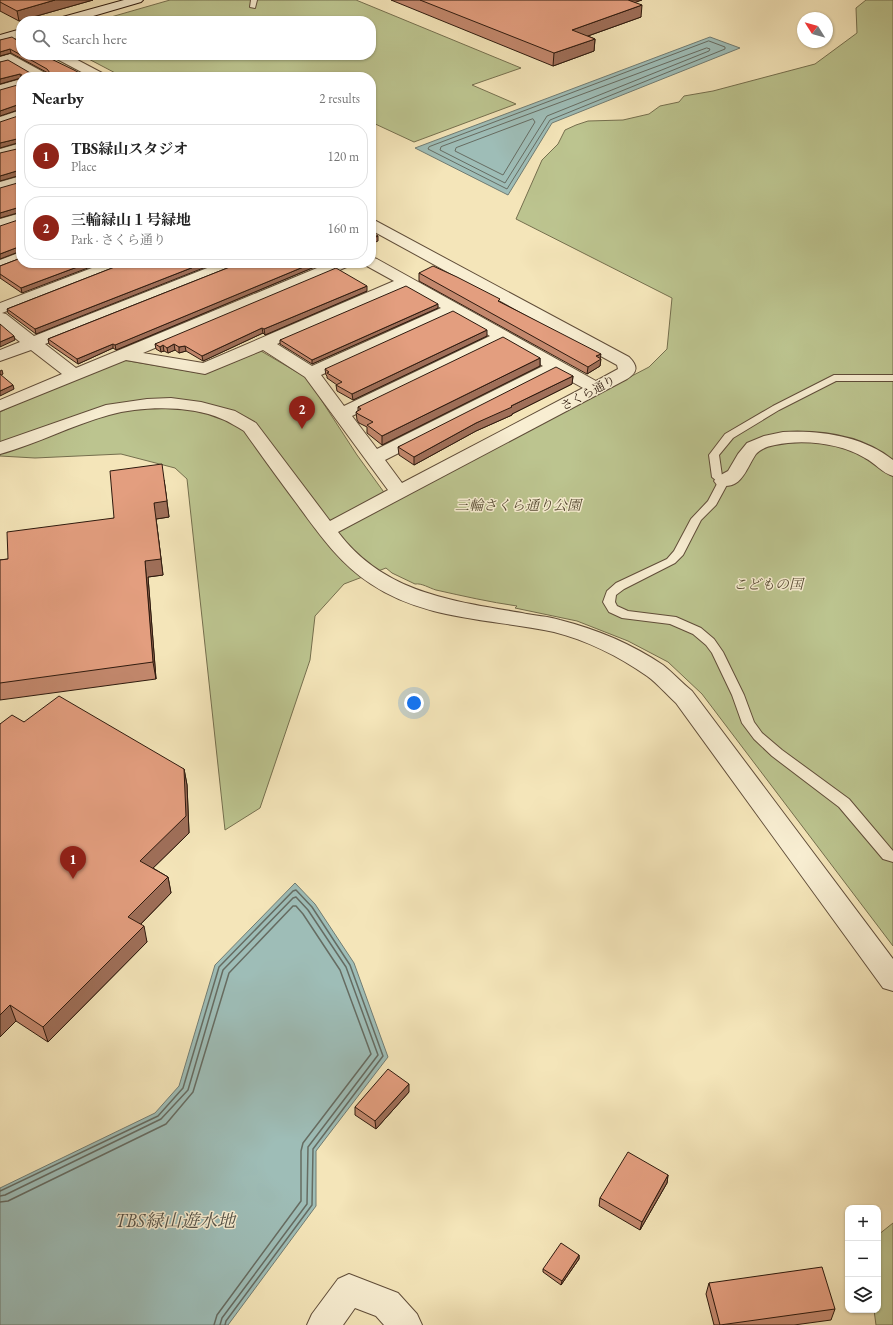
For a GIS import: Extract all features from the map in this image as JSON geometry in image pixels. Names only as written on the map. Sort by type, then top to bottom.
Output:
[{"type":"street","points":[[80,16],[137,0]]},
{"type":"street","points":[[4,25],[16,31]]},
{"type":"street","points":[[0,39],[16,34]]},
{"type":"street","points":[[0,61],[10,58],[34,72]]},
{"type":"street","points":[[68,60],[91,72]]},
{"type":"street","points":[[56,72],[78,65]]},
{"type":"street","points":[[0,89],[16,84]]},
{"type":"street","points":[[0,121],[16,116]]},
{"type":"street","points":[[0,153],[16,148]]},
{"type":"street","points":[[0,187],[16,182]]},
{"type":"street","points":[[0,224],[16,219]]},
{"type":"street","name":"さくら通り","points":[[327,530],[625,373],[628,369],[627,364],[376,227]]},
{"type":"street","points":[[400,240],[376,252],[406,282],[596,388]]},
{"type":"street","points":[[0,265],[16,260]]},
{"type":"street","points":[[0,309],[106,268]]},
{"type":"street","points":[[0,356],[221,268]]},
{"type":"street","points":[[0,406],[331,268]]},
{"type":"street","points":[[123,354],[205,369],[406,282]]},
{"type":"street","points":[[311,373],[454,308]]},
{"type":"street","points":[[0,318],[74,375]]},
{"type":"street","points":[[341,414],[503,336]]},
{"type":"street","points":[[263,343],[311,373],[399,492]]},
{"type":"street","points":[[374,458],[556,366]]},
{"type":"street","points":[[0,448],[106,410],[147,404],[163,403],[201,407],[229,415],[250,427],[347,556],[375,578],[398,591],[432,604],[564,628],[620,649],[655,671],[684,696],[893,980]]},
{"type":"street","points":[[724,481],[735,476],[748,452],[758,444],[789,437],[821,438],[842,443],[866,451],[893,470]]},
{"type":"street","points":[[323,1325],[349,1290],[387,1304],[406,1325]]},
{"type":"lane","points":[[893,378],[834,378],[776,408],[729,436],[714,455],[717,477],[724,481],[712,503],[696,519],[679,553],[670,561],[620,586],[611,594],[609,602],[613,609],[626,615],[672,620],[697,631],[710,642],[717,652],[738,696],[748,723],[758,736],[777,753],[844,803],[876,842],[888,855],[893,857]]},
{"type":"green space","points":[[170,0],[356,0],[521,68],[472,85],[516,104],[414,142],[376,124],[376,72],[113,72],[91,60],[376,60],[376,16],[114,16]]},
{"type":"green space","points":[[866,0],[893,0],[893,946],[702,694],[668,662],[628,641],[577,621],[515,608],[517,606],[436,590],[423,585],[415,584],[392,573],[386,568],[344,584],[315,616],[310,660],[260,808],[225,830],[187,479],[175,468],[121,454],[35,458],[0,456],[0,412],[53,387],[123,360],[205,374],[261,351],[307,378],[357,455],[391,502],[649,367],[667,349],[672,298],[516,219],[542,160],[558,144],[565,130],[588,121],[623,120],[649,114],[660,106],[679,102],[684,96],[713,91],[815,64],[857,33],[856,8]]},
{"type":"green space","points":[[893,1223],[893,1325],[876,1325],[874,1313],[881,1313],[881,1233]]},
{"type":"water","points":[[710,37],[740,48],[552,123],[508,195],[415,148]]},
{"type":"water","name":"TBS緑山遊水地","points":[[295,883],[315,904],[354,963],[388,1057],[316,1151],[316,1206],[228,1325],[0,1325],[0,1188],[155,1113],[179,1086],[215,965]]},
{"type":"building","points":[[0,0],[55,0],[17,11],[0,2]]},
{"type":"building","points":[[420,0],[628,0],[642,5],[572,30],[595,39],[554,53]]},
{"type":"building","points":[[12,37],[16,40],[16,52],[10,49],[0,52],[0,40]]},
{"type":"building","points":[[8,60],[29,72],[16,72],[16,75],[0,79],[0,62]]},
{"type":"building","points":[[31,60],[53,60],[78,72],[49,72],[47,69]]},
{"type":"building","points":[[16,85],[16,105],[0,111],[0,90]]},
{"type":"building","points":[[16,117],[16,139],[0,143],[0,122]]},
{"type":"building","points":[[16,149],[16,171],[0,176],[0,153]]},
{"type":"building","points":[[16,183],[16,208],[0,213],[0,188]]},
{"type":"building","points":[[16,221],[16,248],[0,254],[0,226]]},
{"type":"building","points":[[16,260],[16,268],[75,268],[21,288],[0,274],[0,266]]},
{"type":"building","points":[[433,266],[500,299],[498,301],[601,354],[596,356],[601,359],[588,367],[419,273]]},
{"type":"building","points":[[112,268],[191,268],[35,329],[7,309]]},
{"type":"building","points":[[227,268],[301,268],[125,341],[115,345],[113,344],[77,359],[48,339]]},
{"type":"building","points":[[336,268],[367,286],[264,329],[262,328],[202,356],[185,346],[179,347],[174,344],[167,348],[163,345],[160,347],[155,344]]},
{"type":"building","points":[[406,286],[438,304],[312,360],[280,340]]},
{"type":"building","points":[[453,311],[487,330],[352,394],[336,385],[342,382],[327,373],[329,372],[325,369]]},
{"type":"building","points":[[0,324],[14,336],[0,342]]},
{"type":"building","points":[[503,337],[540,358],[382,436],[367,425],[373,422],[356,412],[361,409],[358,407]]},
{"type":"building","points":[[556,367],[573,376],[511,406],[512,407],[476,423],[414,457],[398,447]]},
{"type":"building","points":[[0,374],[13,385],[0,391]]},
{"type":"building","points":[[162,464],[167,501],[154,503],[161,559],[145,561],[153,662],[0,683],[0,560],[8,559],[7,532],[114,518],[110,471]]},
{"type":"building","points":[[59,696],[184,769],[186,816],[140,861],[168,877],[128,917],[144,926],[43,1027],[10,1005],[0,1015],[0,724],[12,715],[24,722]]},
{"type":"building","points":[[388,1069],[409,1084],[375,1121],[355,1107]]},
{"type":"building","points":[[628,1152],[668,1175],[642,1222],[600,1198]]},
{"type":"building","points":[[561,1243],[579,1255],[562,1281],[543,1269]]},
{"type":"building","points":[[822,1267],[835,1309],[720,1325],[709,1283]]},
{"type":"place","name":"三輪緑山１号緑地","points":[[302,429]]},
{"type":"place","name":"TBS緑山スタジオ","points":[[73,879]]},
{"type":"park label","name":"三輪さくら通り公園","points":[[518,505]]},
{"type":"park label","name":"こどもの国","points":[[768,584]]}]
